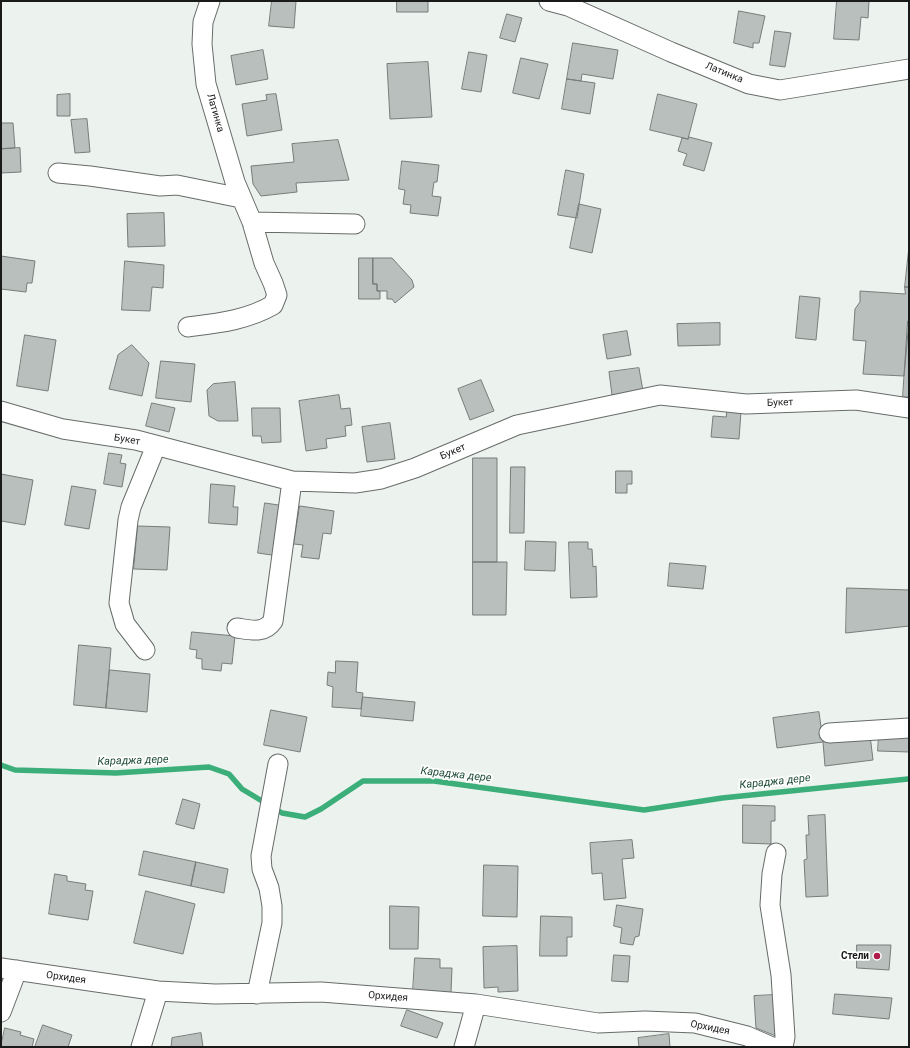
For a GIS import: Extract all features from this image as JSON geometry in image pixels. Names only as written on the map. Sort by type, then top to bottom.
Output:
[{"type":"street","name":"Латинка","points":[[188,327],[240,319],[259,313],[273,305],[277,295],[264,263],[252,222],[234,182],[206,84],[202,44],[203,22],[210,1]]},
{"type":"street","name":"Латинка","points":[[549,1],[568,6],[671,52],[749,84],[780,90],[909,69]]},
{"type":"street","points":[[58,173],[160,186],[177,185],[241,198]]},
{"type":"street","points":[[252,222],[355,224]]},
{"type":"street","name":"Букет","points":[[1,411],[63,429],[136,440],[292,481],[355,483],[381,479],[415,468],[517,425],[660,395],[746,404],[856,400],[909,408]]},
{"type":"street","points":[[145,650],[125,624],[119,603],[128,520],[131,507],[156,446]]},
{"type":"street","points":[[237,628],[261,631],[270,626],[273,621],[292,481]]},
{"type":"street","points":[[829,733],[909,728]]},
{"type":"street","points":[[257,994],[272,922],[272,906],[269,888],[262,869],[261,856],[278,764]]},
{"type":"street","points":[[776,853],[772,874],[770,905],[781,975],[785,1037],[783,1047]]},
{"type":"street","points":[[1,1012],[9,969]]},
{"type":"street","name":"Орхидея","points":[[9,969],[158,991],[215,994],[321,992],[476,1004],[598,1023],[645,1021],[695,1023],[747,1036],[772,1047]]},
{"type":"street","points":[[141,1047],[158,991]]},
{"type":"street","points":[[464,1047],[476,1004]]},
{"type":"building","points":[[272,1],[296,1],[294,28],[269,26]]},
{"type":"building","points":[[397,1],[428,1],[428,12],[397,12]]},
{"type":"building","points":[[837,1],[869,1],[868,18],[861,17],[859,40],[834,39]]},
{"type":"building","points":[[739,11],[765,16],[759,43],[753,43],[753,48],[734,43]]},
{"type":"building","points":[[507,14],[522,18],[515,42],[500,38]]},
{"type":"building","points":[[775,31],[791,33],[785,67],[770,65]]},
{"type":"building","points":[[573,43],[618,50],[613,79],[582,74],[581,81],[567,79]]},
{"type":"building","points":[[263,50],[268,79],[236,85],[231,56]]},
{"type":"building","points":[[469,52],[487,55],[481,92],[462,89]]},
{"type":"building","points":[[521,58],[548,64],[539,99],[513,93]]},
{"type":"building","points":[[428,62],[432,117],[390,119],[387,64]]},
{"type":"building","points":[[567,79],[595,83],[590,114],[562,109]]},
{"type":"building","points":[[70,94],[70,116],[57,116],[57,95]]},
{"type":"building","points":[[276,94],[282,130],[247,136],[242,104],[267,100],[266,95]]},
{"type":"building","points":[[658,94],[697,104],[688,139],[650,130]]},
{"type":"building","points":[[87,119],[90,152],[75,153],[71,120]]},
{"type":"building","points":[[1,123],[13,123],[15,148],[1,149]]},
{"type":"building","points":[[689,137],[712,143],[704,171],[683,165],[687,154],[678,151],[682,138],[688,139]]},
{"type":"building","points":[[338,140],[349,180],[296,183],[297,192],[261,196],[253,184],[251,166],[294,162],[292,144]]},
{"type":"building","points":[[20,148],[21,172],[1,173],[1,149]]},
{"type":"building","points":[[402,161],[439,165],[437,182],[434,182],[432,196],[441,197],[438,216],[410,213],[411,205],[403,204],[405,190],[399,189]]},
{"type":"building","points":[[566,170],[584,174],[577,218],[558,215]]},
{"type":"building","points":[[579,204],[601,209],[592,253],[570,248]]},
{"type":"building","points":[[164,213],[165,246],[128,247],[127,214]]},
{"type":"building","points":[[909,247],[909,287],[905,287]]},
{"type":"building","points":[[1,256],[35,261],[32,283],[27,283],[26,292],[1,289]]},
{"type":"building","points":[[359,258],[373,258],[373,284],[377,284],[377,291],[380,291],[380,299],[359,299]]},
{"type":"building","points":[[373,258],[392,258],[412,280],[414,287],[395,303],[392,299],[387,299],[387,291],[377,291],[377,284],[373,284]]},
{"type":"building","points":[[125,261],[164,265],[163,288],[152,287],[150,311],[122,310]]},
{"type":"building","points":[[905,287],[909,287],[909,321],[904,376],[863,374],[866,341],[853,340],[855,309],[860,302],[860,291],[905,294]]},
{"type":"building","points":[[800,296],[820,298],[816,340],[796,338]]},
{"type":"building","points":[[908,321],[909,397],[903,397]]},
{"type":"building","points":[[720,323],[720,345],[678,346],[677,324]]},
{"type":"building","points":[[627,331],[631,355],[607,359],[603,335]]},
{"type":"building","points":[[25,335],[56,340],[48,391],[17,386]]},
{"type":"building","points":[[132,345],[149,363],[142,396],[109,389],[118,355]]},
{"type":"building","points":[[161,361],[195,364],[191,402],[156,398]]},
{"type":"building","points":[[639,368],[643,391],[612,395],[609,372]]},
{"type":"building","points":[[481,380],[494,411],[470,420],[458,389]]},
{"type":"building","points":[[235,382],[238,421],[218,421],[209,416],[207,390],[213,384]]},
{"type":"building","points":[[339,395],[341,409],[350,408],[352,425],[345,426],[346,436],[326,439],[327,448],[306,451],[299,401]]},
{"type":"building","points":[[152,403],[175,408],[169,432],[146,426]]},
{"type":"building","points":[[252,408],[280,408],[281,442],[262,443],[261,436],[253,436]]},
{"type":"building","points":[[727,410],[741,412],[739,439],[711,437],[713,416],[726,417]]},
{"type":"building","points":[[390,423],[395,459],[367,462],[362,427]]},
{"type":"building","points":[[109,453],[122,455],[120,463],[126,464],[122,487],[104,484]]},
{"type":"building","points":[[473,458],[497,458],[497,562],[473,562]]},
{"type":"building","points":[[511,467],[525,467],[524,533],[510,533]]},
{"type":"building","points":[[616,471],[632,471],[632,484],[627,484],[627,493],[616,493]]},
{"type":"building","points":[[1,474],[33,480],[25,525],[1,521]]},
{"type":"building","points":[[211,484],[235,486],[233,507],[238,507],[237,525],[209,523]]},
{"type":"building","points":[[72,486],[96,490],[89,529],[65,525]]},
{"type":"building","points":[[265,503],[285,506],[278,556],[258,553]]},
{"type":"building","points":[[300,506],[334,511],[331,534],[323,533],[319,559],[301,557],[303,545],[294,544]]},
{"type":"building","points":[[138,526],[170,527],[167,570],[134,569]]},
{"type":"building","points":[[526,541],[556,542],[555,571],[525,570]]},
{"type":"building","points":[[569,542],[588,542],[588,549],[592,549],[593,567],[596,566],[597,597],[571,598]]},
{"type":"building","points":[[473,562],[507,562],[506,615],[473,615]]},
{"type":"building","points":[[670,563],[706,566],[703,589],[668,586]]},
{"type":"building","points":[[847,588],[909,590],[909,626],[846,633]]},
{"type":"building","points":[[192,632],[235,636],[232,664],[222,663],[221,671],[202,669],[202,659],[196,658],[197,650],[190,649]]},
{"type":"building","points":[[79,645],[111,648],[106,708],[74,705]]},
{"type":"building","points":[[336,661],[358,662],[356,692],[363,693],[361,709],[332,707],[333,687],[327,685],[328,672],[335,673]]},
{"type":"building","points":[[110,670],[150,674],[147,712],[106,708]]},
{"type":"building","points":[[363,697],[415,702],[413,721],[361,716]]},
{"type":"building","points":[[271,710],[307,717],[300,752],[264,745]]},
{"type":"building","points":[[819,712],[823,742],[777,748],[773,718]]},
{"type":"building","points":[[879,734],[909,736],[909,752],[878,751]]},
{"type":"building","points":[[870,735],[873,760],[825,766],[823,742]]},
{"type":"building","points":[[183,799],[200,804],[194,829],[176,824]]},
{"type":"building","points":[[743,805],[775,806],[775,821],[771,821],[771,844],[743,843]]},
{"type":"building","points":[[825,815],[828,896],[806,897],[804,860],[807,859],[806,835],[809,835],[808,816]]},
{"type":"building","points":[[632,840],[634,858],[622,859],[626,898],[604,900],[602,873],[592,874],[590,843]]},
{"type":"building","points":[[144,851],[196,862],[191,886],[139,875]]},
{"type":"building","points":[[196,862],[228,869],[224,893],[191,886]]},
{"type":"building","points":[[484,865],[518,866],[517,917],[483,916]]},
{"type":"building","points":[[55,874],[67,876],[67,881],[86,884],[85,890],[93,891],[88,920],[49,914]]},
{"type":"building","points":[[146,891],[195,904],[183,954],[134,943]]},
{"type":"building","points":[[617,905],[643,909],[639,936],[635,937],[633,945],[620,943],[622,928],[614,926]]},
{"type":"building","points":[[390,906],[419,907],[418,949],[390,949]]},
{"type":"building","points":[[541,916],[572,917],[572,937],[567,937],[567,956],[540,956]]},
{"type":"building","points":[[857,945],[891,945],[889,970],[857,968]]},
{"type":"building","points":[[517,946],[518,991],[498,992],[498,987],[484,988],[483,947]]},
{"type":"building","points":[[614,955],[630,956],[628,982],[612,981]]},
{"type":"building","points":[[415,958],[440,959],[440,968],[452,968],[451,993],[413,991]]},
{"type":"building","points":[[835,994],[892,998],[889,1019],[833,1014]]},
{"type":"building","points":[[774,995],[776,1036],[756,1028],[754,996]]},
{"type":"building","points":[[407,1010],[443,1023],[437,1038],[401,1026]]},
{"type":"building","points":[[43,1025],[72,1035],[68,1047],[35,1047]]},
{"type":"building","points":[[5,1028],[21,1032],[20,1035],[34,1039],[32,1047],[1,1047]]},
{"type":"building","points":[[201,1033],[203,1047],[171,1047],[172,1038]]},
{"type":"building","points":[[669,1034],[670,1047],[639,1047],[638,1038]]},
{"type":"waterway","name":"Караджа дере","points":[[1,765],[15,770],[116,773],[209,767],[229,774],[242,789],[282,813],[305,817],[321,809],[363,781],[434,781],[644,810],[722,798],[908,779]]},
{"type":"place","name":"Стели","points":[[877,956]]}]
